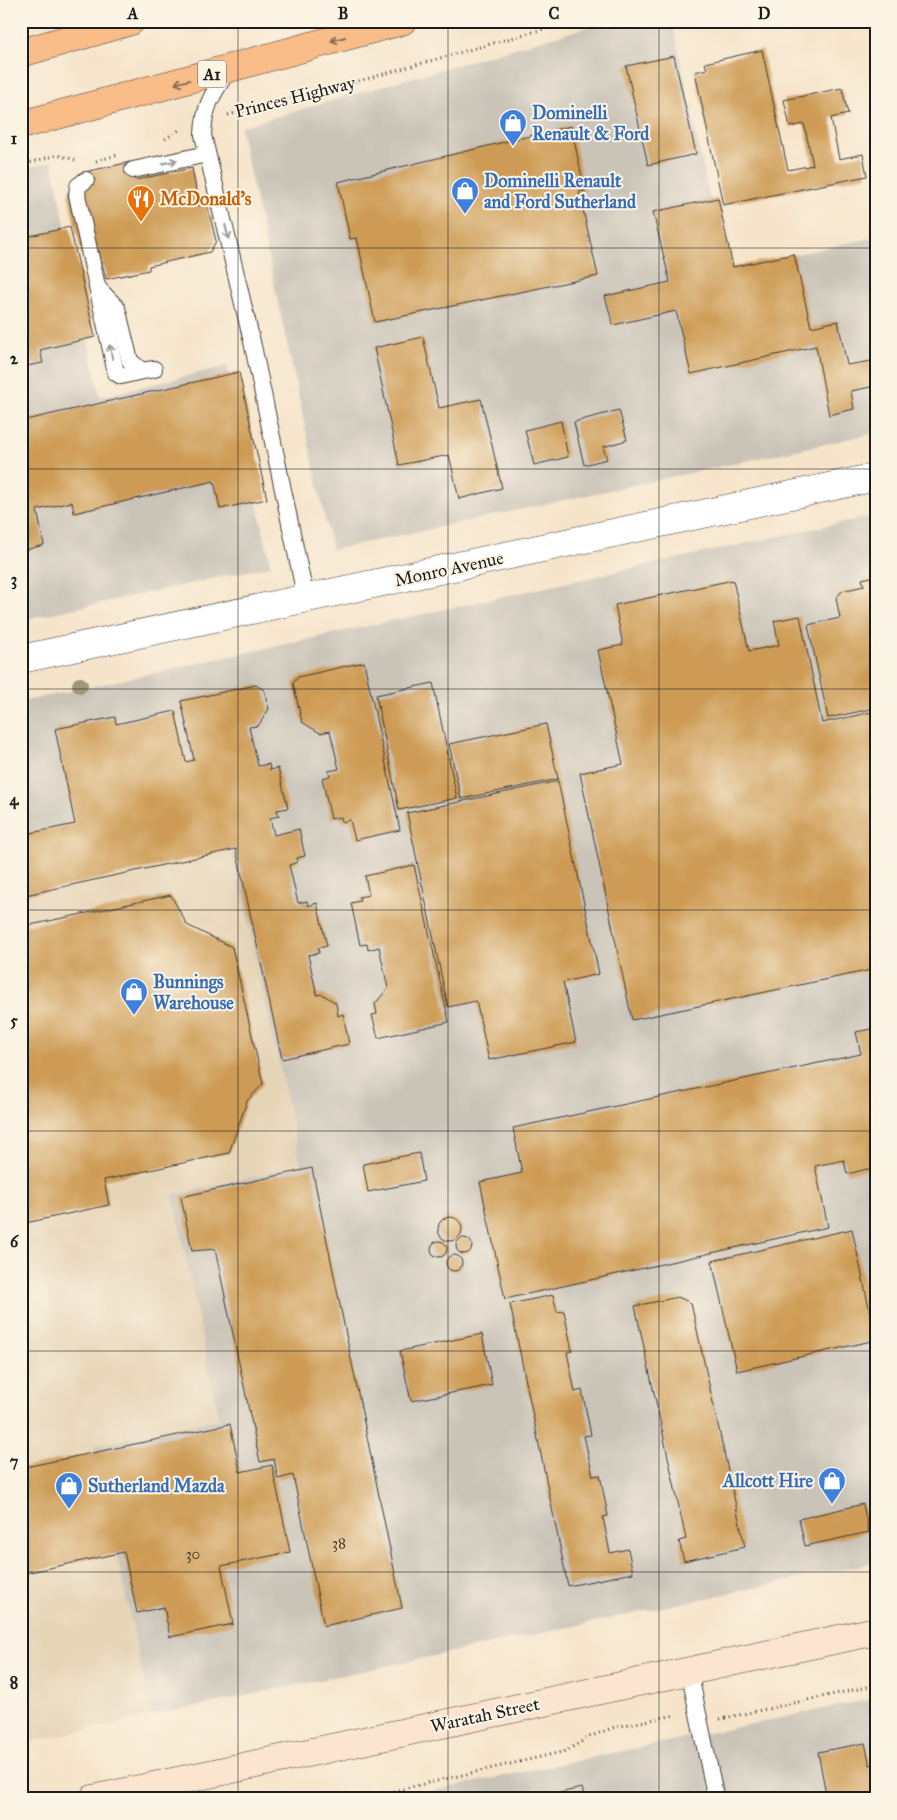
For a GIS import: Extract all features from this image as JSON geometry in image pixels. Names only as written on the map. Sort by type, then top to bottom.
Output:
[{"type":"highway","points":[[21,53],[89,28],[131,21]]},
{"type":"highway","name":"A1","points":[[21,126],[402,21]]},
{"type":"street","name":"Monro Avenue","points":[[21,659],[306,600],[876,477]]},
{"type":"street","name":"Waratah Street","points":[[94,1799],[876,1631]]},
{"type":"lane","points":[[228,70],[210,100],[203,121],[203,135],[254,346],[306,600]]},
{"type":"lane","points":[[133,170],[207,154]]},
{"type":"lane","points":[[86,180],[78,186],[77,195],[116,373],[121,376],[148,370]]},
{"type":"lane","points":[[688,1671],[716,1799]]},
{"type":"path","name":"Princes Highway","points":[[163,140],[182,128],[203,121],[366,79],[572,21]]},
{"type":"path","points":[[869,21],[876,49]]},
{"type":"path","points":[[93,162],[119,154]]},
{"type":"path","points":[[21,165],[56,155],[85,162]]},
{"type":"path","points":[[359,1799],[566,1752],[589,1737],[615,1727],[681,1714],[712,1721],[876,1685]]},
{"type":"shaded area","points":[[609,21],[672,21],[725,270],[876,237],[876,433],[332,550],[240,127]]},
{"type":"shaded area","points":[[52,161],[100,397],[227,366],[271,566],[21,620],[21,170]]},
{"type":"shaded area","points":[[876,515],[876,1562],[151,1716],[94,1446],[219,1419],[173,1195],[301,1166],[232,849],[21,894],[21,702]]},
{"type":"shaded area","points":[[232,849],[301,1166],[173,1195],[219,1419],[94,1446],[151,1716],[21,1744],[21,894]]},
{"type":"shaded area","points":[[876,1698],[876,1799],[394,1799]]},
{"type":"building","points":[[762,50],[788,170],[813,165],[804,124],[790,127],[784,100],[842,88],[848,114],[831,118],[839,159],[863,154],[867,176],[723,205],[695,72],[707,69],[705,63]]},
{"type":"building","points":[[674,56],[696,154],[648,165],[626,66]]},
{"type":"building","name":"Dominelli Renault and Ford Sutherland","points":[[571,126],[585,191],[579,192],[598,276],[375,322],[357,238],[350,239],[338,182]]},
{"type":"building","name":"McDonald's","points":[[131,162],[135,180],[192,168],[199,206],[207,204],[216,241],[210,252],[149,266],[149,270],[106,279],[99,250],[82,255],[68,194],[80,173]]},
{"type":"building","points":[[718,198],[733,267],[794,254],[811,327],[838,321],[847,365],[872,361],[876,386],[851,391],[854,409],[829,415],[816,346],[691,374],[676,311],[613,325],[605,296],[670,282],[653,212]]},
{"type":"building","points":[[70,227],[95,337],[40,350],[43,363],[21,367],[21,238]]},
{"type":"building","points":[[423,337],[439,408],[481,399],[502,488],[459,499],[449,455],[399,465],[374,348]]},
{"type":"building","points":[[239,372],[267,499],[220,509],[214,481],[74,513],[72,502],[37,510],[44,545],[21,551],[21,421]]},
{"type":"building","points":[[619,410],[627,440],[603,447],[607,459],[584,465],[574,422]]},
{"type":"building","points":[[561,421],[568,457],[534,465],[525,430]]},
{"type":"building","points":[[876,576],[876,708],[828,718],[808,625],[840,618],[836,598],[842,591],[864,586],[862,579]]},
{"type":"building","points":[[733,580],[749,651],[779,645],[774,621],[800,616],[822,723],[876,711],[876,969],[632,1020],[580,773],[623,764],[598,650],[623,645],[615,605]]},
{"type":"building","points":[[364,662],[400,830],[355,840],[350,820],[342,822],[341,817],[331,819],[322,778],[330,776],[328,771],[339,769],[330,731],[320,733],[302,722],[293,683],[298,677]]},
{"type":"building","points":[[433,683],[457,798],[399,810],[376,695]]},
{"type":"building","points":[[256,685],[264,690],[269,709],[258,726],[249,727],[258,766],[269,764],[270,770],[278,768],[288,808],[277,810],[279,816],[270,818],[274,835],[299,829],[305,856],[297,858],[298,862],[289,865],[298,903],[307,901],[308,906],[317,903],[327,946],[318,948],[319,953],[308,955],[317,995],[322,994],[336,1003],[338,1016],[343,1014],[349,1044],[282,1059],[236,849],[21,896],[21,835],[75,824],[55,729],[115,717],[116,724],[175,711],[186,762],[194,760],[181,701]]},
{"type":"building","points":[[546,724],[558,779],[461,799],[449,744]]},
{"type":"building","points":[[558,781],[599,974],[563,982],[576,1042],[489,1060],[476,1001],[448,1007],[407,813]]},
{"type":"building","points":[[414,865],[449,1022],[378,1038],[372,1015],[377,1014],[375,1004],[388,988],[379,947],[368,950],[367,944],[360,945],[351,903],[360,901],[359,897],[369,895],[365,876]]},
{"type":"building","name":"Bunnings Warehouse","points":[[171,895],[187,925],[232,947],[263,1084],[247,1101],[229,1153],[104,1180],[109,1205],[21,1224],[21,927]]},
{"type":"building","points":[[876,1028],[876,1167],[847,1174],[844,1160],[815,1166],[828,1227],[505,1299],[480,1182],[522,1173],[513,1128],[861,1054],[856,1032]]},
{"type":"building","points":[[419,1153],[424,1181],[368,1192],[363,1164]]},
{"type":"building","points":[[312,1168],[402,1608],[324,1626],[293,1475],[278,1479],[274,1459],[260,1462],[215,1249],[192,1251],[181,1197]]},
{"type":"building","points":[[450,1217],[458,1221],[462,1229],[458,1237],[450,1241],[442,1237],[438,1229],[442,1221]]},
{"type":"building","points":[[852,1229],[876,1340],[737,1371],[712,1261]]},
{"type":"building","points":[[461,1238],[467,1238],[472,1243],[470,1252],[461,1254],[456,1249],[456,1243]]},
{"type":"building","points":[[439,1241],[445,1243],[447,1249],[445,1255],[439,1257],[433,1255],[431,1249],[433,1243]]},
{"type":"building","points":[[454,1255],[460,1257],[462,1263],[460,1269],[454,1271],[448,1269],[446,1263],[448,1257]]},
{"type":"building","points":[[553,1295],[557,1312],[564,1311],[572,1351],[567,1352],[575,1392],[582,1390],[591,1435],[584,1436],[593,1476],[600,1475],[608,1516],[603,1517],[610,1553],[628,1549],[633,1573],[568,1586],[510,1304]]},
{"type":"building","points":[[678,1297],[691,1303],[745,1547],[684,1561],[679,1541],[686,1539],[635,1306]]},
{"type":"building","points":[[482,1334],[492,1385],[411,1401],[400,1351]]},
{"type":"building","points":[[230,1424],[240,1472],[272,1465],[290,1552],[221,1566],[233,1624],[170,1637],[164,1607],[137,1613],[124,1552],[21,1574],[21,1468]]},
{"type":"building","points":[[863,1504],[869,1532],[805,1546],[799,1519]]},
{"type":"building","points":[[865,1743],[870,1765],[876,1764],[876,1799],[827,1799],[818,1752]]},
{"type":"building","points":[[582,1788],[585,1799],[535,1799],[535,1798]]},
{"type":"place","name":"Dominelli Renault & Ford","points":[[513,147]]},
{"type":"place","name":"Dominelli Renault and Ford Sutherland","points":[[465,215]]},
{"type":"place","name":"McDonald's","points":[[141,223]]},
{"type":"place","name":"Bunnings Warehouse","points":[[134,1016]]},
{"type":"place","name":"Allcott Hire","points":[[832,1505]]},
{"type":"place","name":"Sutherland Mazda","points":[[69,1510]]}]
